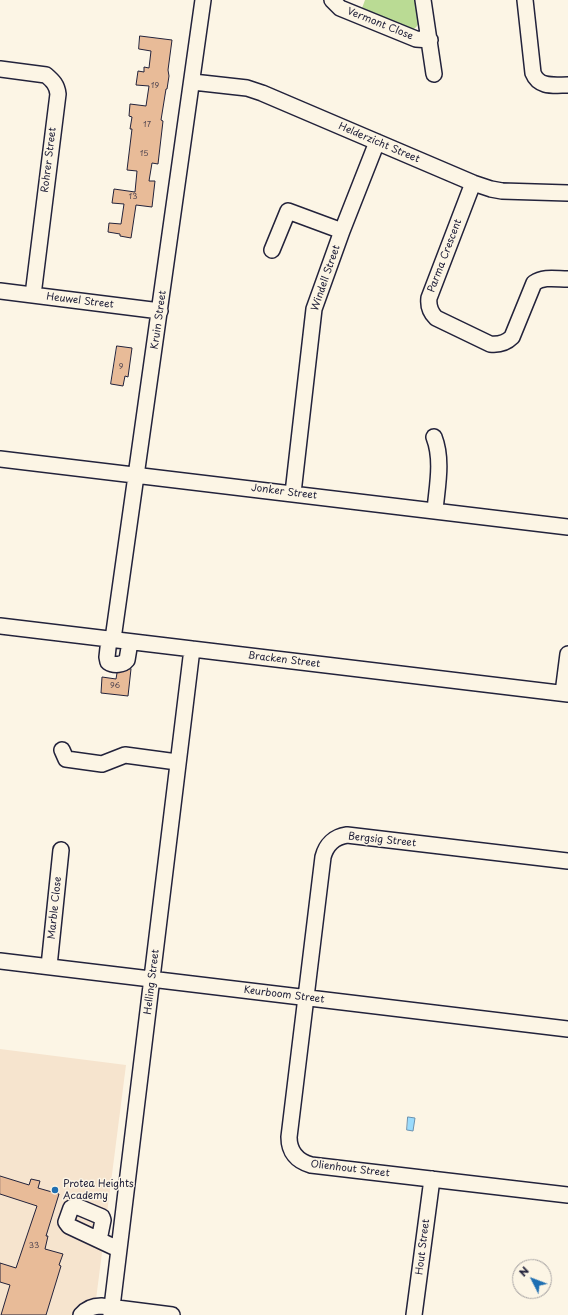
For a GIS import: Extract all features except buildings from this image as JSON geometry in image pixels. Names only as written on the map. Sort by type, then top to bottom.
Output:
[{"type":"street","name":"Kruin Street","points":[[130,642],[126,662],[120,664],[110,664],[108,662],[107,657],[136,476],[204,0]]},
{"type":"street","name":"Vermont Close","points":[[332,0],[340,8],[416,39],[430,40]]},
{"type":"street","name":"Vermont Close","points":[[423,0],[434,74]]},
{"type":"street","points":[[525,0],[533,73],[535,78],[543,84],[568,85]]},
{"type":"street","name":"Rohrer Street","points":[[0,69],[46,75],[51,79],[57,88],[58,94],[32,295]]},
{"type":"street","name":"Helderzicht Street","points":[[193,82],[254,90],[473,183],[491,189],[502,191],[568,193]]},
{"type":"street","name":"Windell Street","points":[[293,493],[314,309],[342,231],[377,142]]},
{"type":"street","name":"Parma Crescent","points":[[473,183],[429,298],[430,311],[436,318],[490,344],[500,344],[508,340],[514,332],[534,283],[545,278],[568,279]]},
{"type":"street","points":[[272,250],[288,211],[342,231]]},
{"type":"street","name":"Heuwel Street","points":[[0,291],[160,311]]},
{"type":"street","points":[[434,438],[439,459],[435,510]]},
{"type":"street","name":"Jonker Street","points":[[0,459],[568,527]]},
{"type":"street","name":"Bracken Street","points":[[0,626],[566,694]]},
{"type":"street","name":"Helling Street","points":[[111,1311],[192,649]]},
{"type":"street","points":[[566,694],[568,654]]},
{"type":"street","points":[[62,750],[66,759],[102,764],[125,755],[178,762]]},
{"type":"street","name":"Bergsig Street","points":[[307,997],[323,857],[327,847],[338,837],[347,835],[568,861]]},
{"type":"street","name":"Marble Close","points":[[49,966],[61,850]]},
{"type":"street","name":"Keurboom Street","points":[[0,960],[568,1029]]},
{"type":"street","name":"Olienhout Street","points":[[307,997],[289,1137],[291,1149],[301,1161],[311,1165],[568,1195]]},
{"type":"street","name":"Hout Street","points":[[414,1315],[432,1179]]},
{"type":"street","points":[[99,1240],[118,1249]]},
{"type":"street","points":[[81,1315],[88,1309],[95,1306],[111,1311],[172,1315]]},
{"type":"shaded area","name":"Protea Heights Academy","points":[[0,1049],[126,1065],[94,1315],[0,1315]]},
{"type":"green space","points":[[365,0],[419,0],[420,17],[418,24],[412,30],[361,11]]},
{"type":"water","points":[[408,1117],[415,1118],[413,1131],[407,1130]]},
{"type":"place","name":"Protea Heights Academy","points":[[55,1190]]}]
